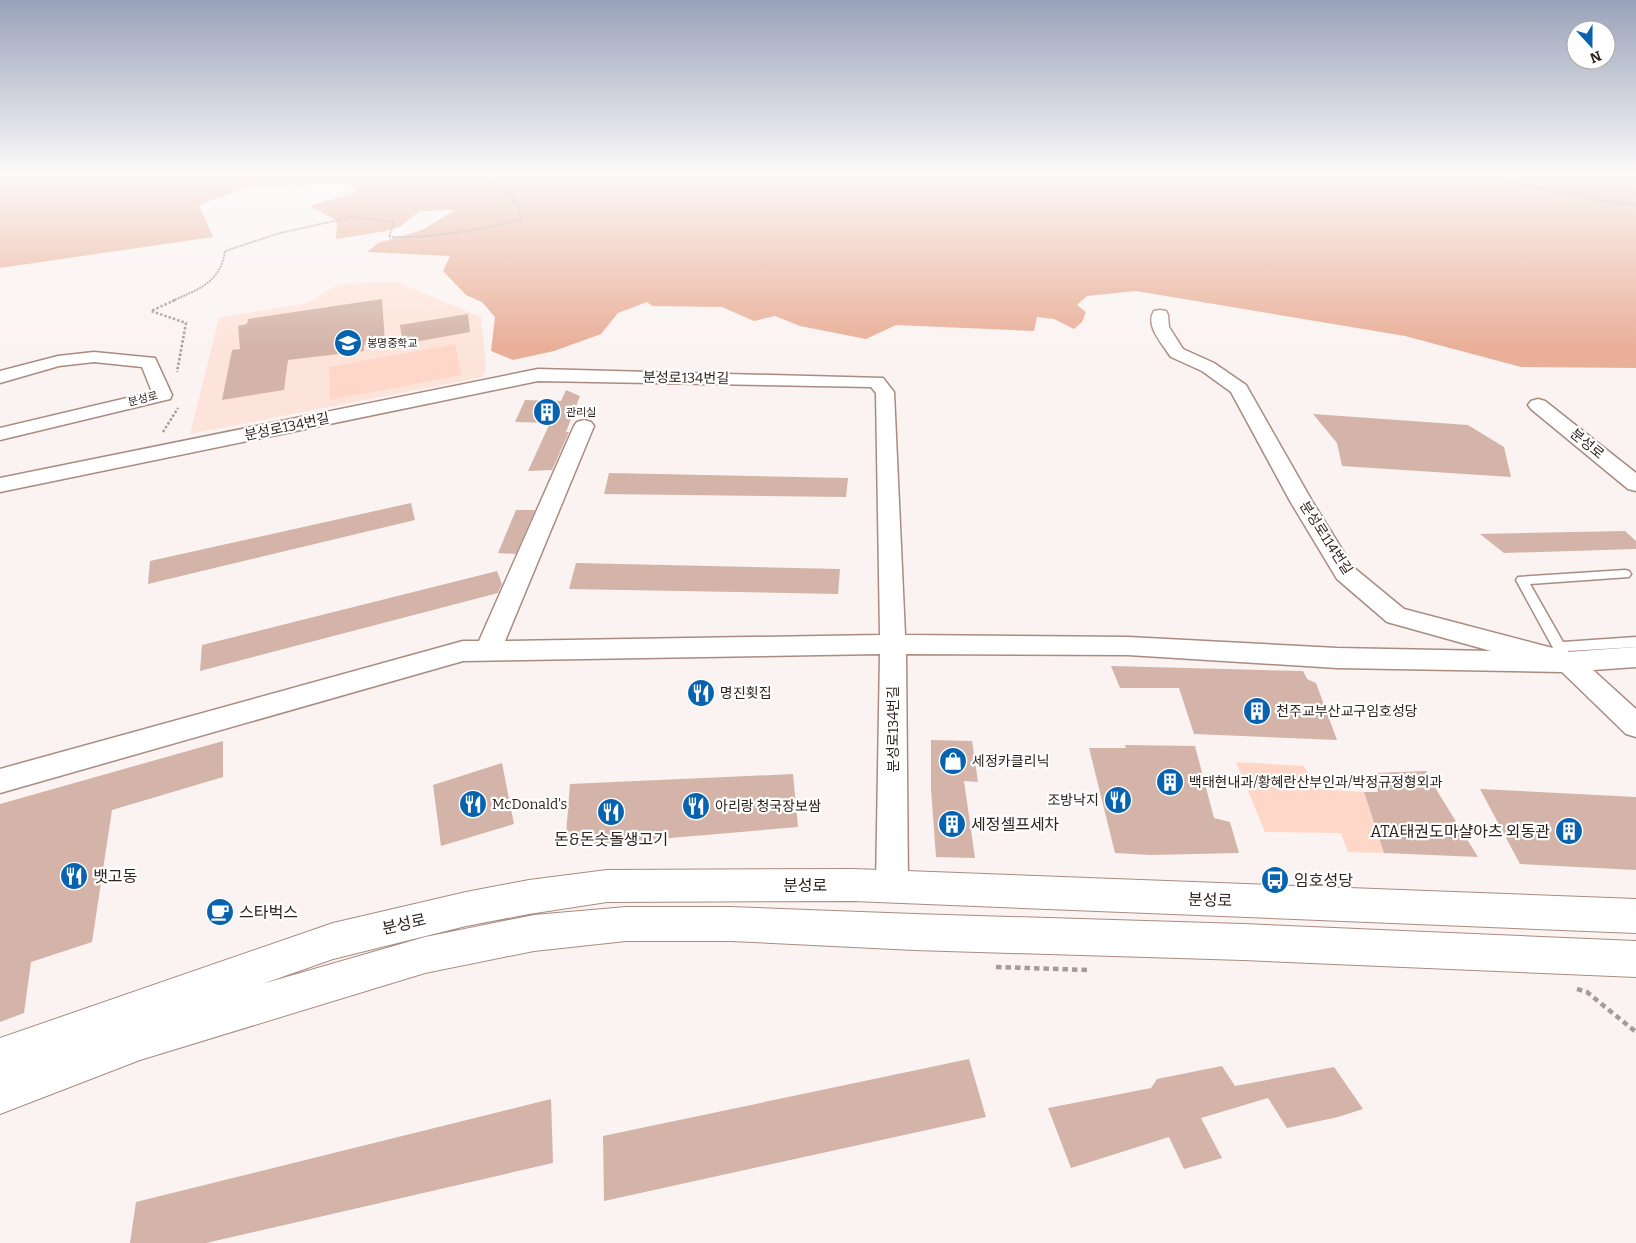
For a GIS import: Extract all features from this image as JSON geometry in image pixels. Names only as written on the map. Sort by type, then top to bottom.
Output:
[{"type":"main road","name":"분성로","points":[[0,1058],[333,941],[511,900],[607,886],[892,886],[1636,916]]},
{"type":"main road","points":[[0,1093],[140,1040],[425,956],[534,932],[626,924],[731,924],[1252,942],[1636,958]]},
{"type":"street","name":"분성로114번길","points":[[1160,315],[1160,327],[1177,353],[1208,367],[1239,388],[1302,501],[1345,573],[1396,616],[1564,654],[1636,726]]},
{"type":"street","name":"분성로","points":[[0,377],[58,361],[94,356],[149,362],[163,395],[0,434]]},
{"type":"street","name":"분성로134번길","points":[[0,485],[538,376],[876,382],[885,392],[893,644],[892,886]]},
{"type":"street","name":"분성로","points":[[1538,405],[1636,484]]},
{"type":"street","points":[[488,652],[584,426]]},
{"type":"street","points":[[0,781],[463,651],[893,644],[1128,646],[1337,658],[1564,654],[1636,656]]},
{"type":"lane","points":[[1625,574],[1522,580],[1564,654],[1636,642]]},
{"type":"path","points":[[178,376],[176,369],[186,323],[151,311],[218,274],[225,251],[284,232]]},
{"type":"path","points":[[391,232],[389,237],[411,238],[464,232]]},
{"type":"path","points":[[161,434],[180,406]]},
{"type":"path","points":[[990,967],[1098,970]]},
{"type":"path","points":[[1570,987],[1587,992],[1636,1032]]},
{"type":"shaded area","points":[[0,232],[211,232],[213,237],[0,268]]},
{"type":"shaded area","points":[[336,232],[380,232],[336,239]]},
{"type":"shaded area","points":[[415,232],[1636,232],[1636,368],[1521,367],[1405,336],[1136,291],[1087,296],[1077,305],[1086,312],[1082,322],[1074,329],[1054,319],[1037,317],[1034,331],[896,325],[866,339],[800,326],[775,316],[754,321],[722,307],[652,306],[647,302],[618,313],[601,334],[554,351],[513,360],[491,351],[495,317],[482,302],[466,295],[443,271],[450,256],[367,252],[378,243]]},
{"type":"shaded area","name":"봉명중학교","points":[[394,281],[481,317],[486,368],[483,377],[190,434],[219,318],[308,303],[337,285]]},
{"type":"shaded area","points":[[455,344],[462,375],[330,400],[329,367]]},
{"type":"shaded area","points":[[1236,762],[1304,766],[1318,789],[1364,792],[1384,853],[1348,852],[1341,833],[1265,832]]},
{"type":"building","points":[[382,299],[385,341],[364,345],[364,351],[288,360],[284,390],[222,400],[232,350],[240,349],[238,326],[247,324],[248,319]]},
{"type":"building","points":[[468,314],[470,332],[403,344],[400,325]]},
{"type":"building","points":[[566,390],[580,396],[566,432],[569,432],[552,470],[528,471],[550,423],[515,422],[525,400],[561,401]]},
{"type":"building","points":[[1313,414],[1468,425],[1504,447],[1511,477],[1342,466],[1337,443]]},
{"type":"building","points":[[609,473],[848,478],[846,497],[604,494]]},
{"type":"building","points":[[411,503],[415,520],[148,584],[150,561]]},
{"type":"building","points":[[516,510],[535,510],[516,554],[498,553]]},
{"type":"building","points":[[1625,531],[1636,541],[1636,549],[1504,553],[1480,534]]},
{"type":"building","points":[[576,563],[840,569],[838,594],[569,589]]},
{"type":"building","points":[[497,571],[502,584],[498,593],[200,671],[202,645]]},
{"type":"building","name":"천주교부산교구임호성당","points":[[1111,666],[1303,671],[1307,679],[1316,683],[1337,740],[1194,734],[1179,688],[1120,688]]},
{"type":"building","points":[[931,740],[972,741],[978,782],[964,781],[975,858],[936,857],[931,789]]},
{"type":"building","points":[[223,741],[223,777],[112,810],[92,942],[31,962],[24,1013],[0,1022],[0,804]]},
{"type":"building","name":"백태현내과/황혜란산부인과/박정규정형외과","points":[[1125,745],[1195,746],[1214,818],[1230,822],[1239,853],[1151,855],[1115,853],[1089,748],[1126,748]]},
{"type":"building","name":"McDonald's","points":[[502,763],[514,824],[441,846],[433,785]]},
{"type":"building","points":[[1426,771],[1478,857],[1384,853],[1364,792],[1378,792],[1375,773]]},
{"type":"building","points":[[793,774],[798,827],[565,847],[570,784]]},
{"type":"building","name":"ATA태권도마샬아츠 외동관","points":[[1480,789],[1636,797],[1636,870],[1520,864]]},
{"type":"building","points":[[969,1059],[986,1117],[604,1201],[603,1136]]},
{"type":"building","points":[[1222,1066],[1235,1086],[1334,1067],[1363,1109],[1338,1117],[1287,1128],[1268,1098],[1201,1118],[1222,1158],[1184,1169],[1169,1137],[1071,1168],[1048,1108],[1151,1088],[1157,1079]]},
{"type":"building","points":[[551,1099],[553,1163],[206,1243],[130,1243],[136,1202]]},
{"type":"place","name":"봉명중학교","points":[[348,343]]},
{"type":"place","name":"관리실","points":[[547,412]]},
{"type":"place","name":"명진횟집","points":[[701,693]]},
{"type":"place","name":"천주교부산교구임호성당","points":[[1257,711]]},
{"type":"place","name":"세정카클리닉","points":[[953,761]]},
{"type":"place","name":"백태현내과/황혜란산부인과/박정규정형외과","points":[[1170,782]]},
{"type":"place","name":"조방낙지","points":[[1118,800]]},
{"type":"place","name":"McDonald's","points":[[473,804]]},
{"type":"place","name":"아리랑 청국장보쌈","points":[[696,806]]},
{"type":"place","name":"돈&돈숫돌생고기","points":[[611,812]]},
{"type":"place","name":"세정셀프세차","points":[[952,824]]},
{"type":"place","name":"ATA태권도마샬아츠 외동관","points":[[1569,831]]},
{"type":"place","name":"뱃고동","points":[[74,876]]},
{"type":"place","name":"임호성당","points":[[1275,880]]},
{"type":"place","name":"스타벅스","points":[[220,912]]}]
